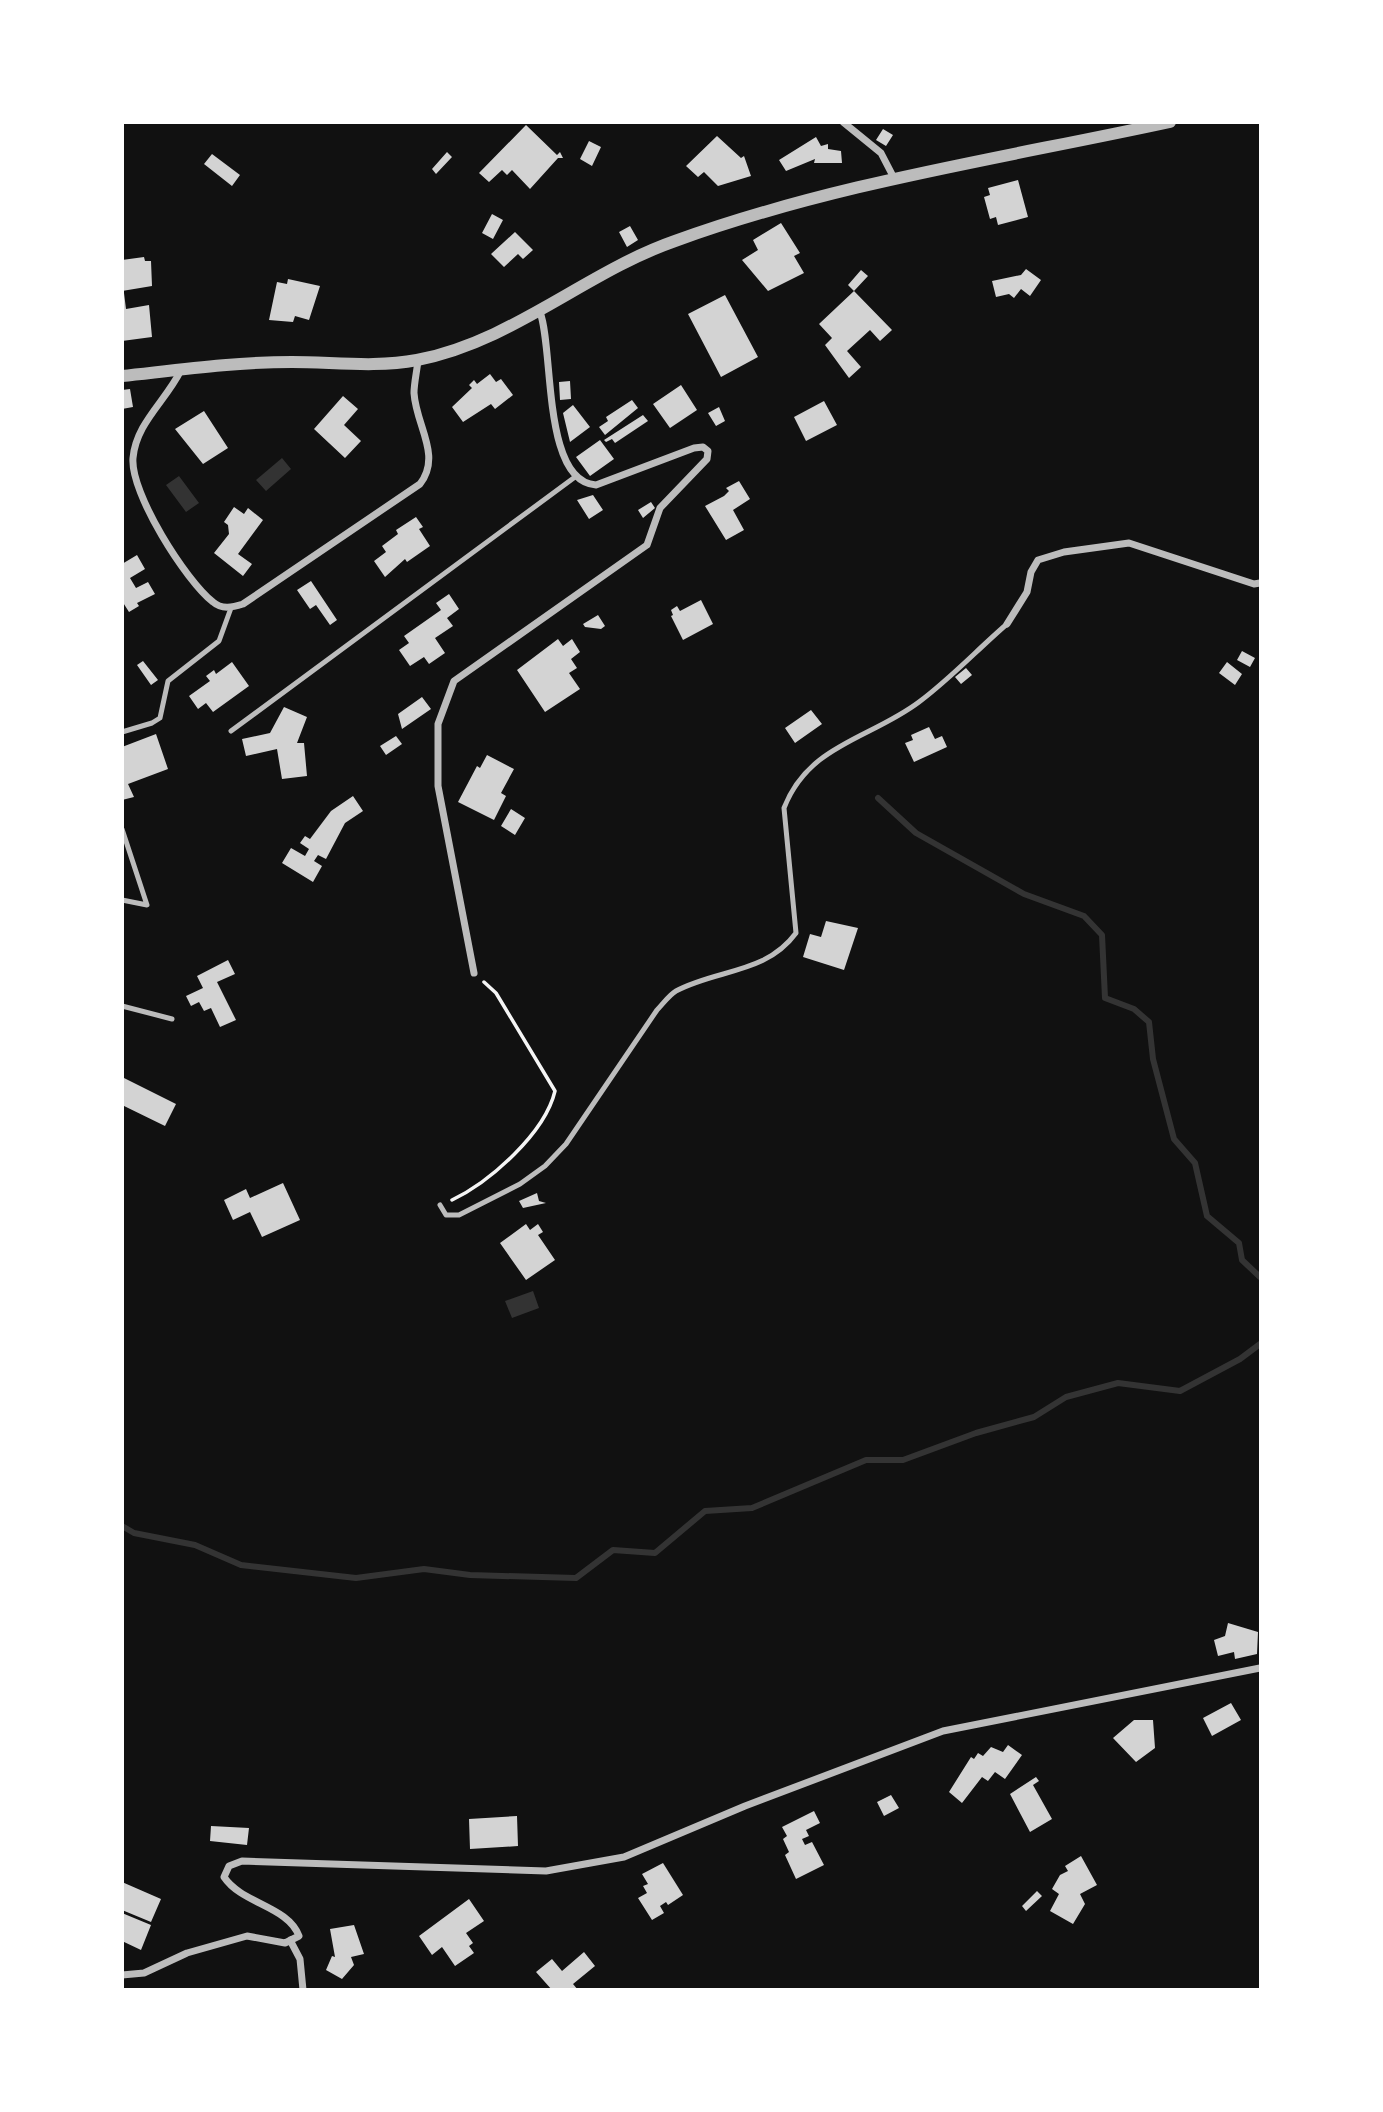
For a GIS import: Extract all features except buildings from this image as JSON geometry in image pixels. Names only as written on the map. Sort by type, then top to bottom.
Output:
[{"type":"street","points":[[843,122],[881,153],[895,181]]},
{"type":"street","points":[[122,376],[290,362],[364,364],[418,360],[451,350],[540,312],[640,255],[671,242],[787,204],[1170,122]]},
{"type":"street","points":[[474,973],[438,786],[438,724],[454,681],[647,545],[660,508],[707,459],[708,451],[703,447],[694,448],[596,485],[584,484],[575,477],[557,433],[550,396],[547,330],[540,312]]},
{"type":"street","points":[[181,369],[171,389],[135,440],[133,463],[140,489],[153,517],[193,580],[213,603],[231,608],[243,604],[409,491],[428,473],[431,459],[414,392],[418,360]]},
{"type":"street","points":[[1007,624],[1027,592],[1031,572],[1038,560],[1065,552],[1129,543],[1254,584],[1261,583]]},
{"type":"street","points":[[122,1975],[144,1973],[187,1953],[247,1936],[285,1943],[299,1936],[295,1924],[231,1888],[224,1877],[229,1866],[242,1861],[546,1871],[624,1857],[745,1806],[943,1731],[1261,1668]]},
{"type":"street","points":[[290,1940],[300,1959],[303,1990]]},
{"type":"lane","points":[[231,731],[575,477]]},
{"type":"lane","points":[[122,732],[160,718],[168,681],[219,641],[231,608]]},
{"type":"lane","points":[[440,1205],[446,1214],[459,1215],[520,1184],[545,1166],[566,1144],[657,1010],[674,992],[697,982],[746,970],[786,947],[796,933],[784,808],[803,772],[828,753],[918,703],[1007,624]]},
{"type":"lane","points":[[122,829],[147,905],[122,900]]},
{"type":"lane","points":[[122,1006],[172,1019]]},
{"type":"path","points":[[440,1205],[467,1193],[518,1151],[551,1109],[555,1091],[496,993],[474,973]]},
{"type":"shaded area","points":[[282,458],[291,469],[266,491],[256,480]]},
{"type":"shaded area","points":[[179,476],[199,503],[186,512],[166,485]]},
{"type":"shaded area","points":[[533,1291],[539,1308],[512,1318],[505,1301]]},
{"type":"waterway","points":[[878,798],[916,833],[1024,894],[1084,916],[1102,935],[1105,998],[1134,1009],[1149,1022],[1153,1059],[1174,1139],[1195,1163],[1207,1216],[1239,1243],[1242,1260],[1260,1277]]},
{"type":"waterway","points":[[122,1526],[134,1533],[195,1545],[241,1565],[356,1578],[424,1569],[470,1575],[576,1578],[613,1550],[655,1553],[705,1511],[752,1508],[866,1460],[903,1460],[976,1433],[1034,1417],[1066,1397],[1118,1383],[1180,1391],[1240,1359],[1260,1344]]}]
